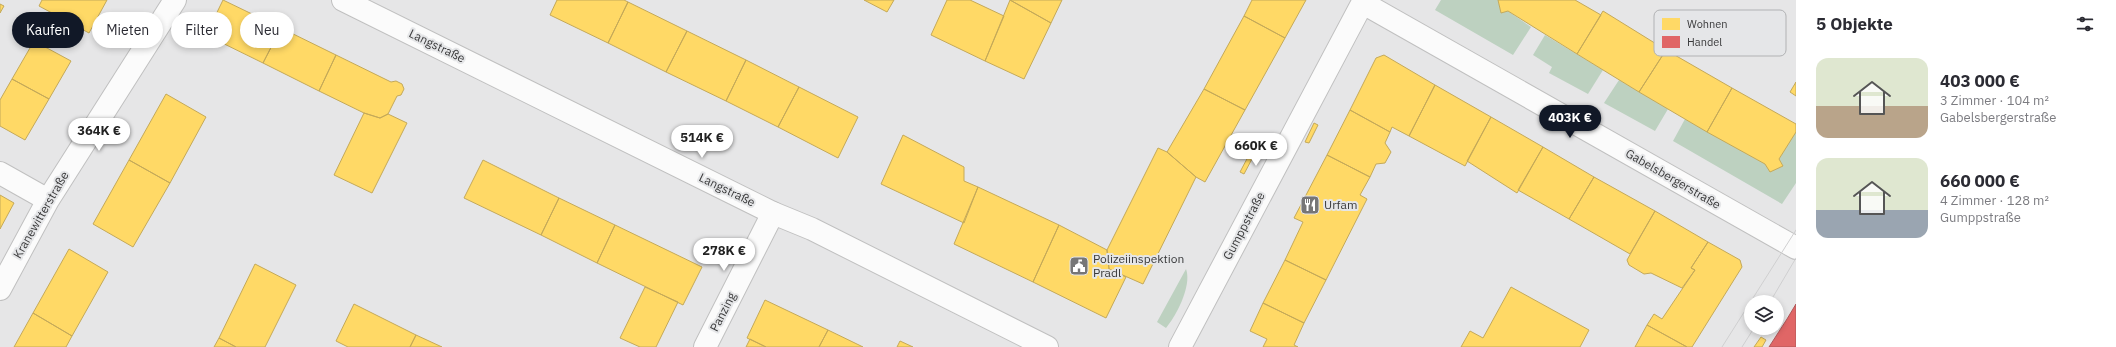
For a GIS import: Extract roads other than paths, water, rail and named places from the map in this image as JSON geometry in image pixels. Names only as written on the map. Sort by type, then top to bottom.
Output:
[{"type":"street","name":"Kranewitterstraße","points":[[0,289],[48,200],[175,0]]},
{"type":"street","name":"Langstraße","points":[[343,0],[773,213],[812,229],[1047,347]]},
{"type":"street","name":"Gabelsbergerstraße","points":[[1364,1],[1795,246]]},
{"type":"street","name":"Gumppstraße","points":[[1180,347],[1364,1]]},
{"type":"street","points":[[0,173],[48,200]]},
{"type":"street","name":"Panzing","points":[[705,347],[773,213]]},
{"type":"tram line","points":[[1722,347],[1796,230]]},
{"type":"tram line","points":[[1774,295],[1796,258]]},
{"type":"tram line","points":[[1742,347],[1750,335]]},
{"type":"place","name":"Urfam","points":[[1310,205]]},
{"type":"place","name":"Polizeiinspektion Pradl","points":[[1079,266]]}]
